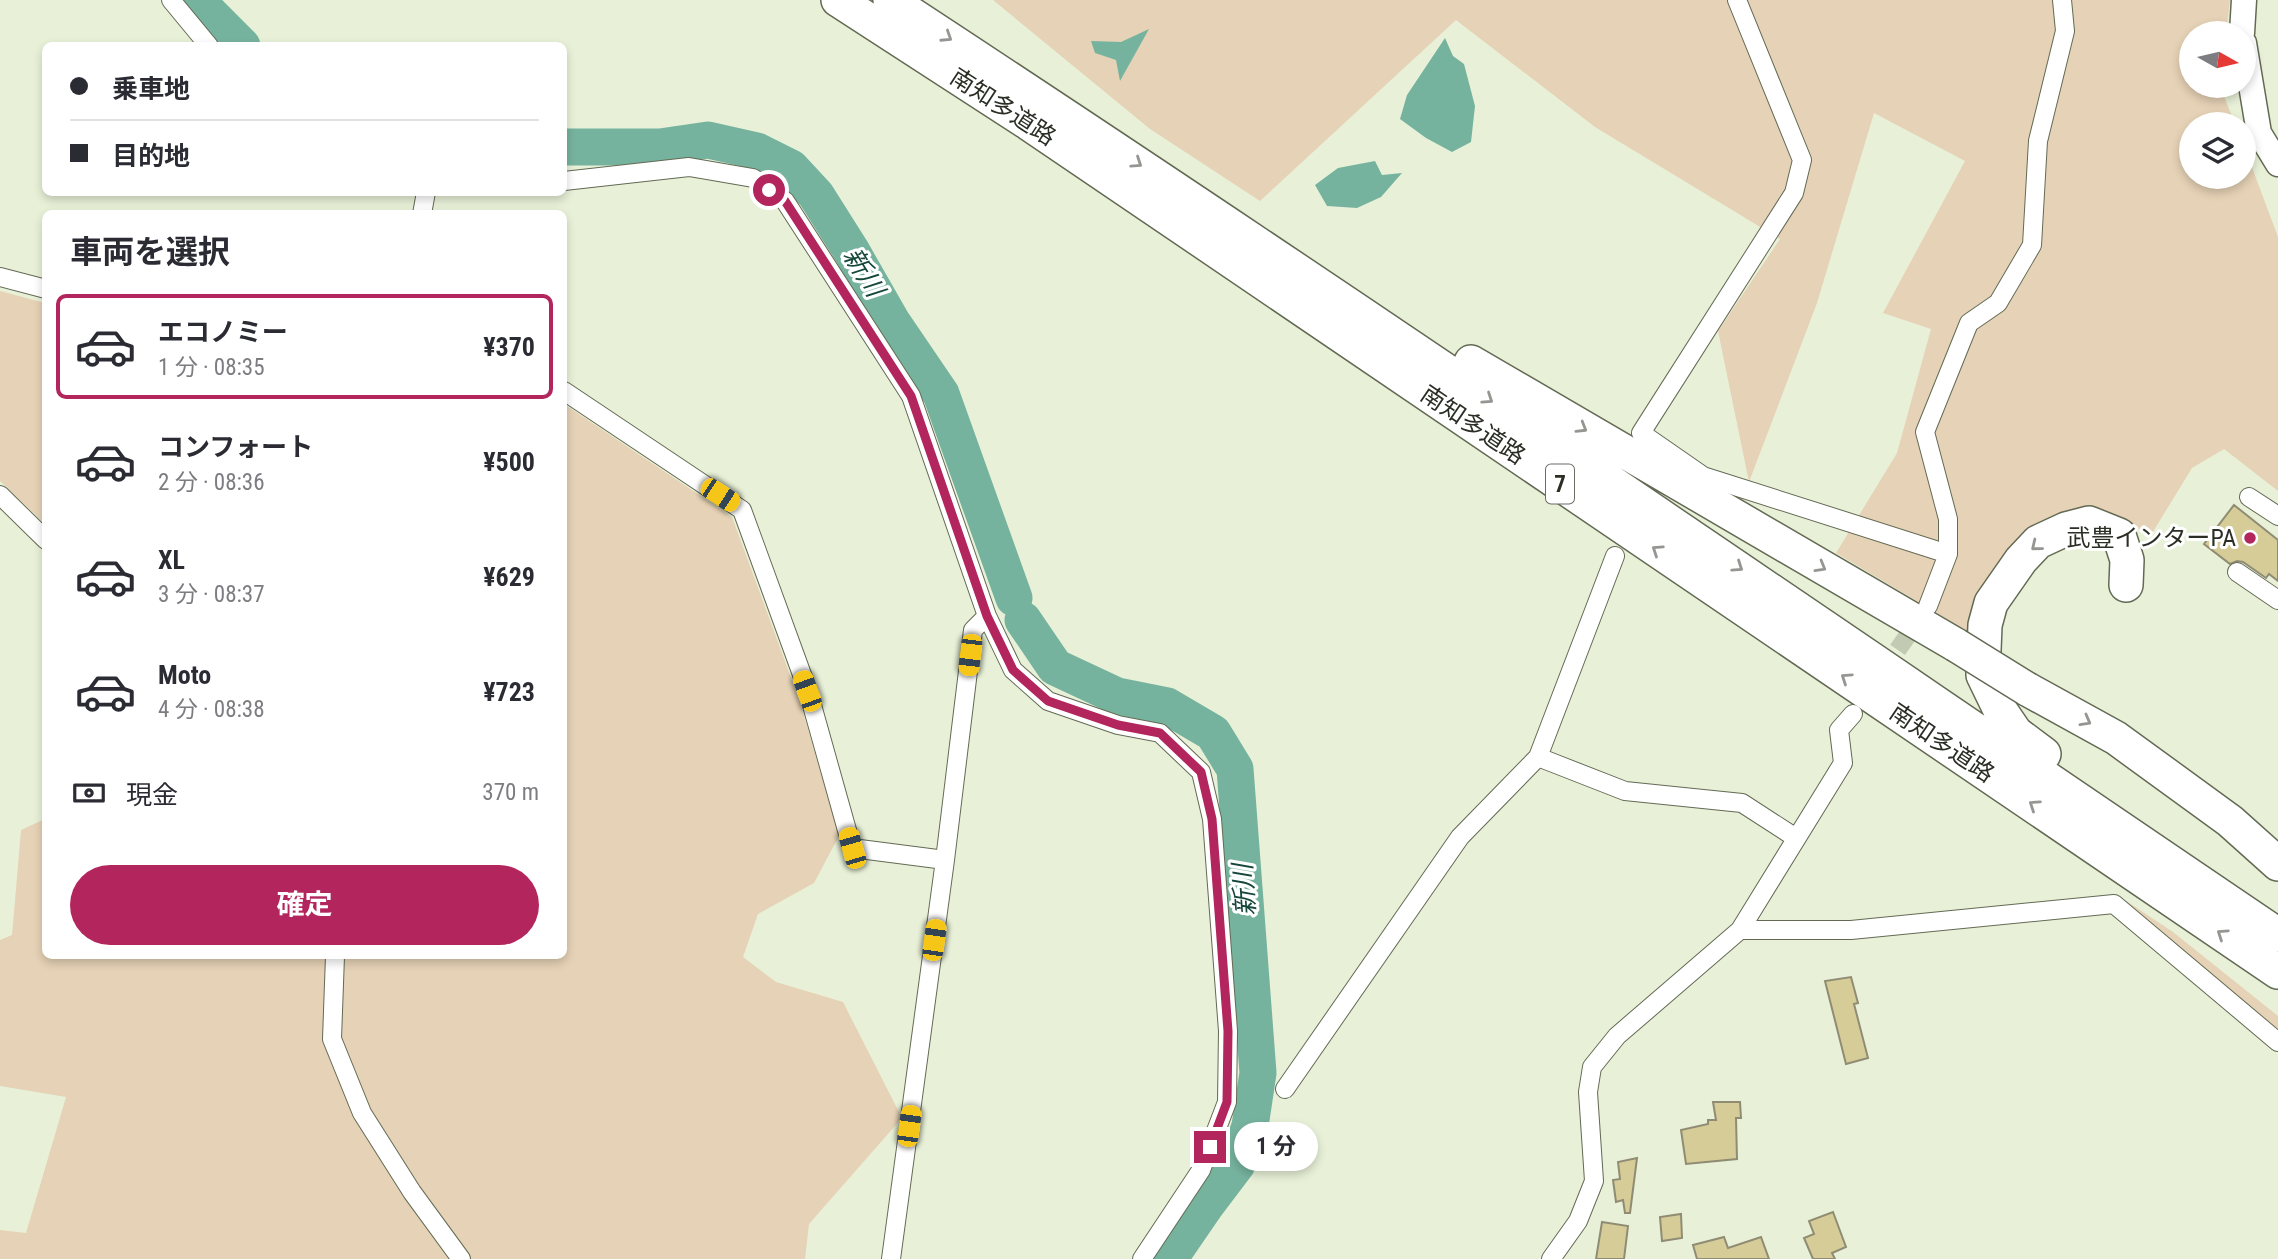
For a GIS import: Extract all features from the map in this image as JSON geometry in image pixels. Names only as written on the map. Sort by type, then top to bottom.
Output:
[{"type":"highway","name":"南知多道路","points":[[838,0],[1028,123],[2272,956]]},
{"type":"highway","name":"南知多道路","points":[[890,0],[1637,499],[2272,956]]},
{"type":"highway","points":[[1308,280],[1329,281],[1399,320],[2116,738],[2230,821],[2278,863]]},
{"type":"highway","points":[[2126,585],[2127,560],[2119,535],[2089,523],[2066,529],[2038,542],[2021,560],[1991,603],[1985,625],[1983,674],[1999,708],[2015,733],[2251,900],[2272,956]]},
{"type":"highway","points":[[2230,821],[2258,829],[2278,839]]},
{"type":"street","points":[[171,0],[206,42]]},
{"type":"street","points":[[1737,0],[1802,160],[1794,193],[1641,433],[1703,476],[1948,554]]},
{"type":"street","points":[[1928,606],[1948,554],[1948,519],[1925,432],[1969,323],[1998,303],[2032,246],[2038,141],[2066,31],[2062,0]]},
{"type":"street","points":[[2243,21],[2244,0]]},
{"type":"street","points":[[2253,98],[2259,133],[2278,164]]},
{"type":"street","points":[[567,181],[689,167],[753,178],[785,201],[911,396],[987,616],[1013,670],[1048,701],[1118,725],[1160,733],[1201,772],[1212,819],[1228,1031],[1227,1102],[1201,1170],[1142,1259]]},
{"type":"street","points":[[0,277],[42,288]]},
{"type":"street","points":[[567,393],[742,510],[807,691],[852,848],[945,860]]},
{"type":"street","points":[[0,495],[42,536]]},
{"type":"street","points":[[2249,497],[2278,516]]},
{"type":"street","points":[[1285,1089],[1460,837],[1538,757],[1615,556]]},
{"type":"street","points":[[2237,572],[2278,600]]},
{"type":"street","points":[[891,1259],[973,629],[987,616]]},
{"type":"street","points":[[1551,1259],[1578,1221],[1594,1181],[1588,1092],[1592,1067],[1617,1036],[1740,930],[1843,763],[1839,730],[1853,715]]},
{"type":"street","points":[[1538,757],[1625,791],[1742,803],[1796,838]]},
{"type":"street","points":[[1740,930],[1851,930],[2114,904],[2278,1042]]},
{"type":"street","points":[[335,959],[332,1039],[362,1112],[412,1192],[461,1259]]},
{"type":"shaded area","points":[[993,0],[2230,0],[2227,21],[2179,21],[2179,98],[2225,98],[2230,112],[2179,112],[2179,189],[2256,189],[2256,178],[2278,237],[2278,491],[2224,449],[2192,468],[2151,535],[2106,514],[2050,525],[1969,632],[1836,553],[1897,453],[1931,329],[1883,313],[1965,161],[1874,113],[1817,303],[1749,482],[1718,331],[1780,239],[1595,127],[1456,20],[1260,201],[1150,129]]},
{"type":"shaded area","points":[[0,291],[42,302],[42,521],[0,481]]},
{"type":"shaded area","points":[[567,406],[732,517],[800,702],[839,836],[814,883],[758,914],[743,957],[776,982],[843,1002],[902,1118],[809,1224],[805,1259],[0,1259],[0,1230],[26,1233],[66,1097],[0,1086],[0,940],[12,935],[21,830],[42,820],[42,959],[567,959]]},
{"type":"shaded area","points":[[2125,900],[2173,932],[2278,1016],[2278,1030]]},
{"type":"water","points":[[1149,29],[1120,81],[1116,60],[1095,53],[1091,41],[1121,42]]},
{"type":"water","points":[[1445,38],[1453,56],[1464,64],[1475,106],[1471,142],[1452,152],[1426,138],[1400,119],[1407,95]]},
{"type":"water","points":[[1375,161],[1382,175],[1402,173],[1381,197],[1357,208],[1327,206],[1315,185],[1338,168]]},
{"type":"building","points":[[2234,505],[2278,540],[2278,581],[2269,574],[2266,578],[2243,562],[2230,564],[2204,544]]},
{"type":"building","points":[[1851,977],[1858,1003],[1854,1004],[1868,1058],[1846,1064],[1825,981]]},
{"type":"building","points":[[1713,1102],[1740,1102],[1741,1118],[1736,1118],[1737,1159],[1686,1164],[1681,1130],[1708,1124],[1708,1120],[1716,1120]]},
{"type":"building","points":[[1637,1158],[1630,1213],[1625,1213],[1623,1200],[1616,1202],[1613,1180],[1620,1179],[1618,1162]]},
{"type":"building","points":[[1833,1212],[1846,1247],[1832,1253],[1835,1259],[1813,1259],[1804,1238],[1814,1234],[1809,1221]]},
{"type":"building","points":[[1681,1214],[1682,1238],[1662,1241],[1660,1217]]},
{"type":"building","points":[[1602,1222],[1628,1226],[1624,1259],[1596,1259]]},
{"type":"building","points":[[1724,1237],[1728,1248],[1761,1237],[1769,1259],[1697,1259],[1693,1245]]},
{"type":"waterway","name":"新川","points":[[196,0],[238,42]]},
{"type":"waterway","name":"新川","points":[[567,147],[660,147],[708,140],[757,151],[791,168],[816,195],[892,322],[941,394],[1014,598]]},
{"type":"waterway","name":"新川","points":[[1023,620],[1055,667],[1117,696],[1167,706],[1213,733],[1235,769],[1258,1073],[1250,1126],[1237,1164],[1169,1259]]},
{"type":"tunnel","points":[[1882,672],[1920,618]]},
{"type":"place","name":"武豊インターPA","points":[[2250,538]]},
{"type":"route","points":[[769,190],[785,201],[911,396],[987,616],[1013,670],[1048,701],[1118,725],[1160,733],[1201,772],[1212,819],[1228,1031],[1227,1102],[1210,1147]]}]
